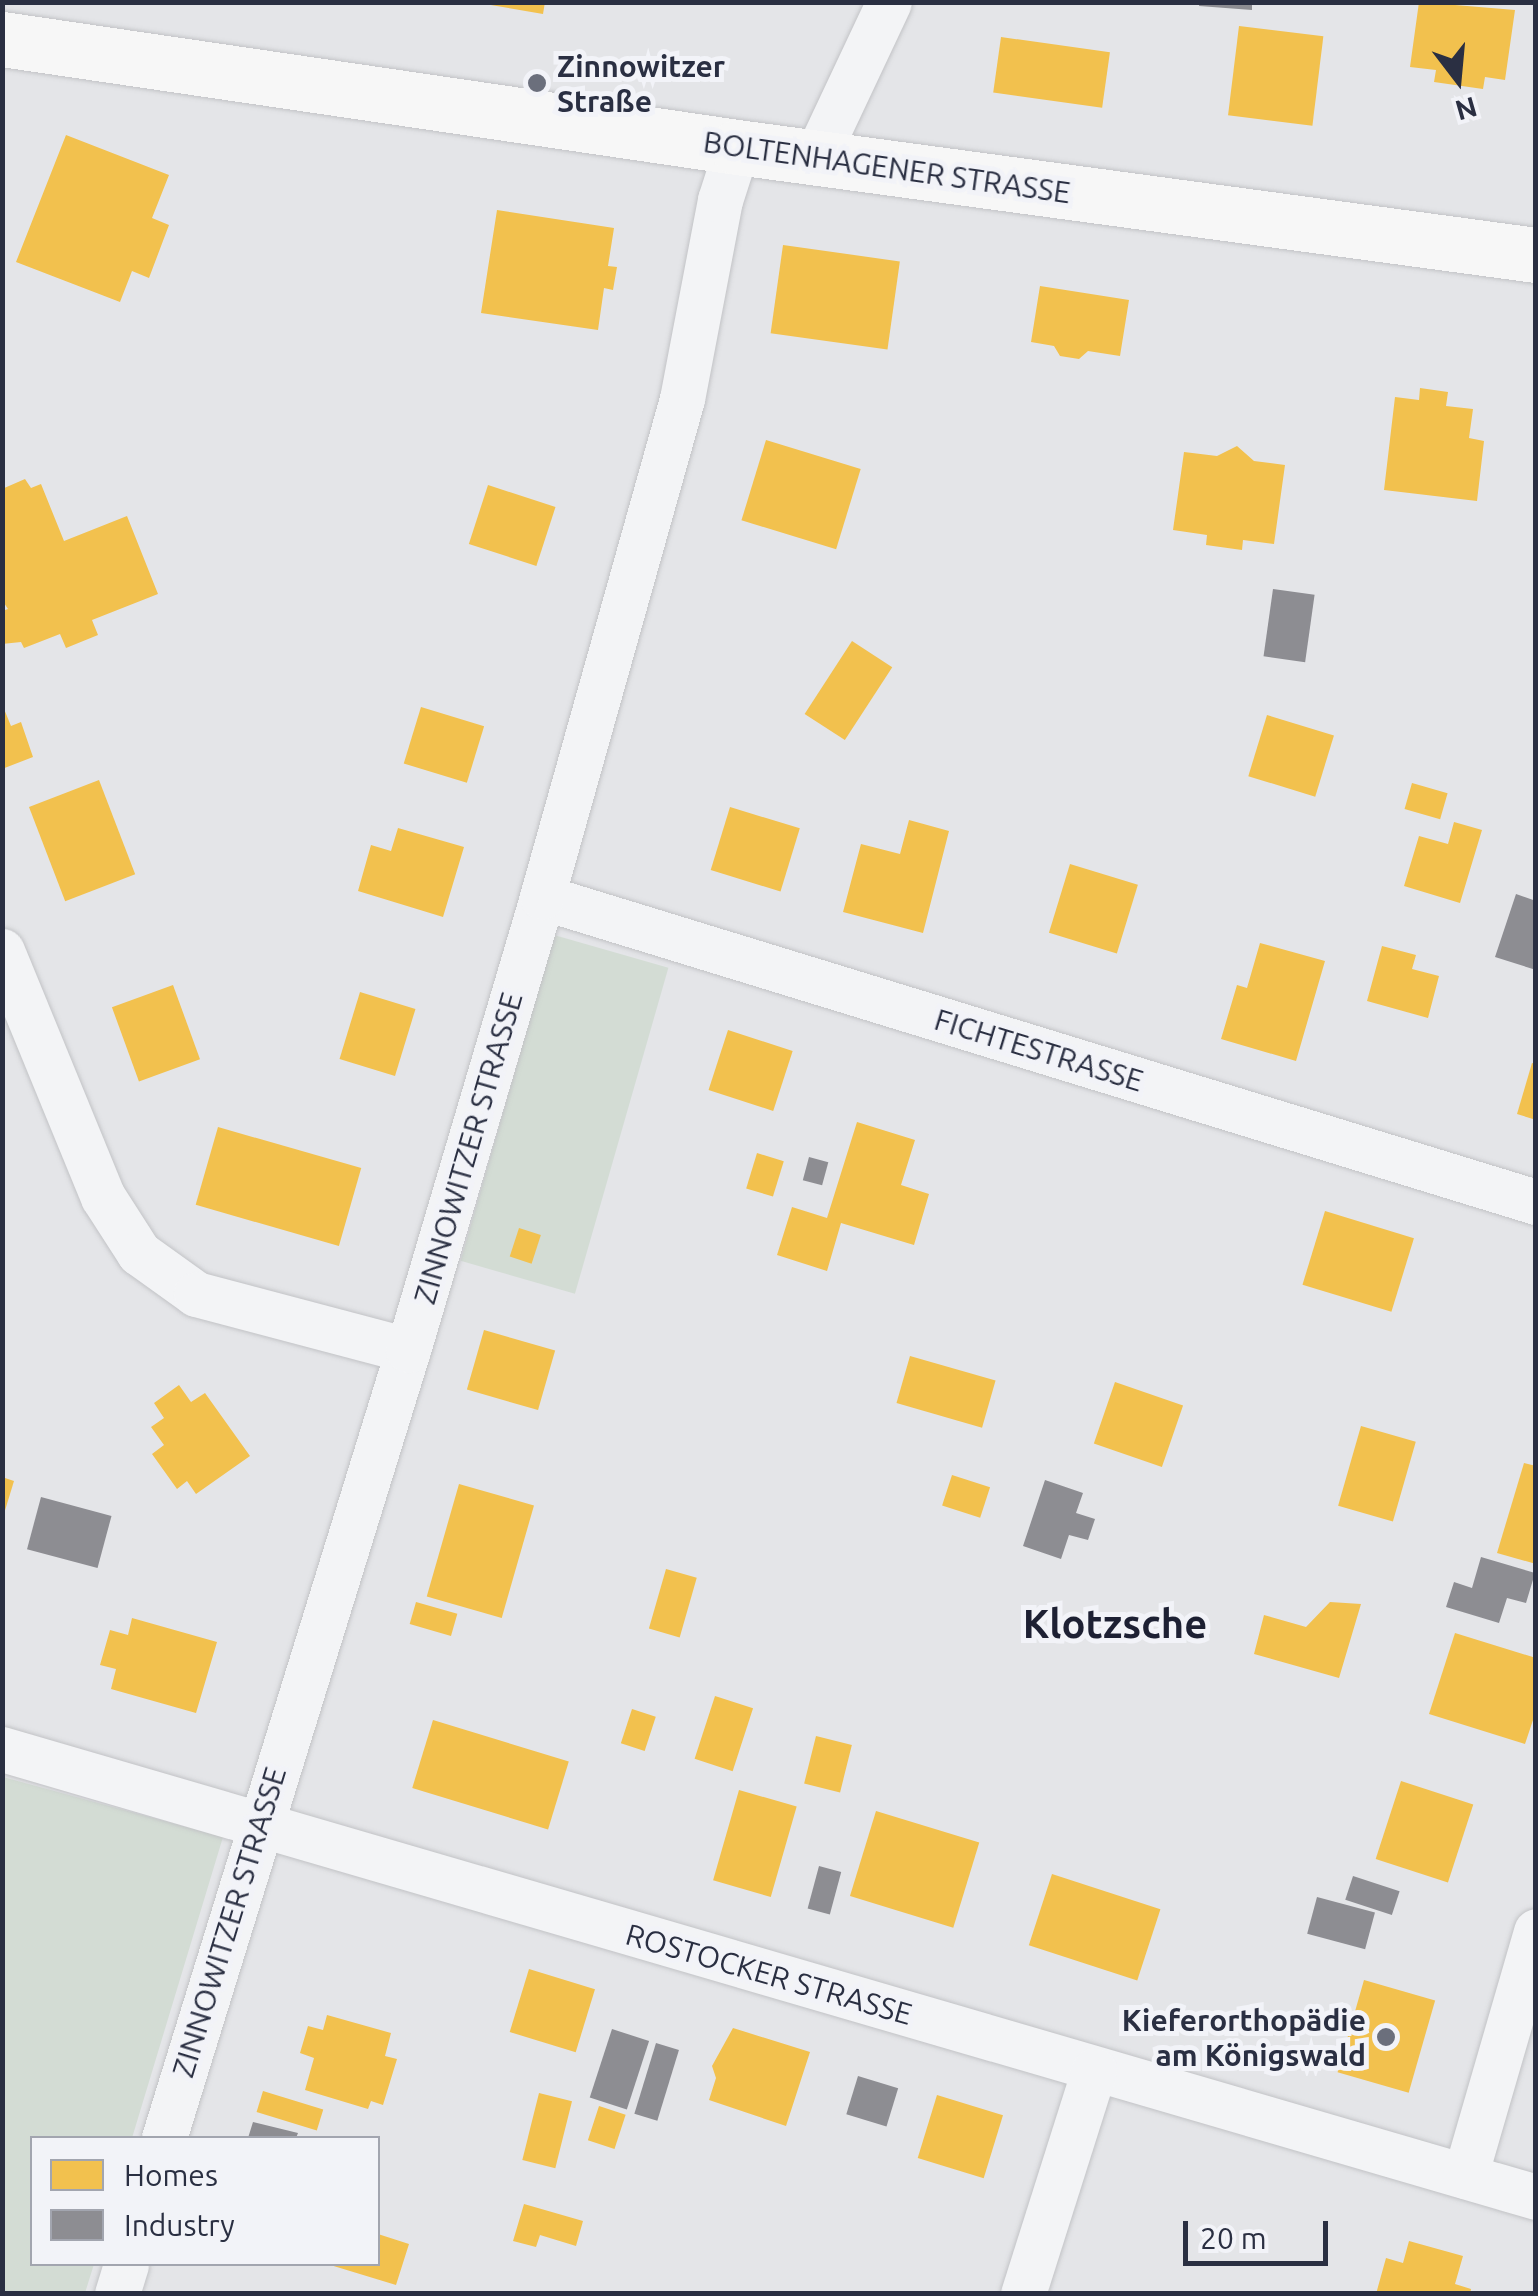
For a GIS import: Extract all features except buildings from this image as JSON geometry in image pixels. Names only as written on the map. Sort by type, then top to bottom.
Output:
[{"type":"street","points":[[816,157],[889,2]]},
{"type":"street","name":"BOLTENHAGENER STRASSE","points":[[3,42],[1536,256]]},
{"type":"street","name":"ZINNOWITZER STRASSE","points":[[165,2136],[258,1824],[408,1350],[542,897],[682,399],[720,200],[737,147]]},
{"type":"street","name":"FICHTESTRASSE","points":[[542,897],[1536,1202]]},
{"type":"street","points":[[2,950],[104,1197],[138,1253],[196,1294],[408,1350]]},
{"type":"street","name":"ROSTOCKER STRASSE","points":[[2,1748],[1536,2197]]},
{"type":"street","points":[[1465,2176],[1536,1930]]},
{"type":"street","points":[[1023,2294],[1094,2070]]},
{"type":"street","points":[[117,2294],[125,2266]]},
{"type":"shaded area","points":[[554,935],[668,968],[575,1294],[461,1261]]},
{"type":"shaded area","points":[[3,1777],[223,1837],[133,2136],[30,2136],[30,2266],[93,2266],[85,2293],[3,2293]]},
{"type":"place","name":"Zinnowitzer Straße","points":[[537,83]]},
{"type":"place","name":"Kieferorthopädie am Königswald","points":[[1386,2037]]},
{"type":"district","name":"Klotzsche","points":[[1115,1624]]}]
